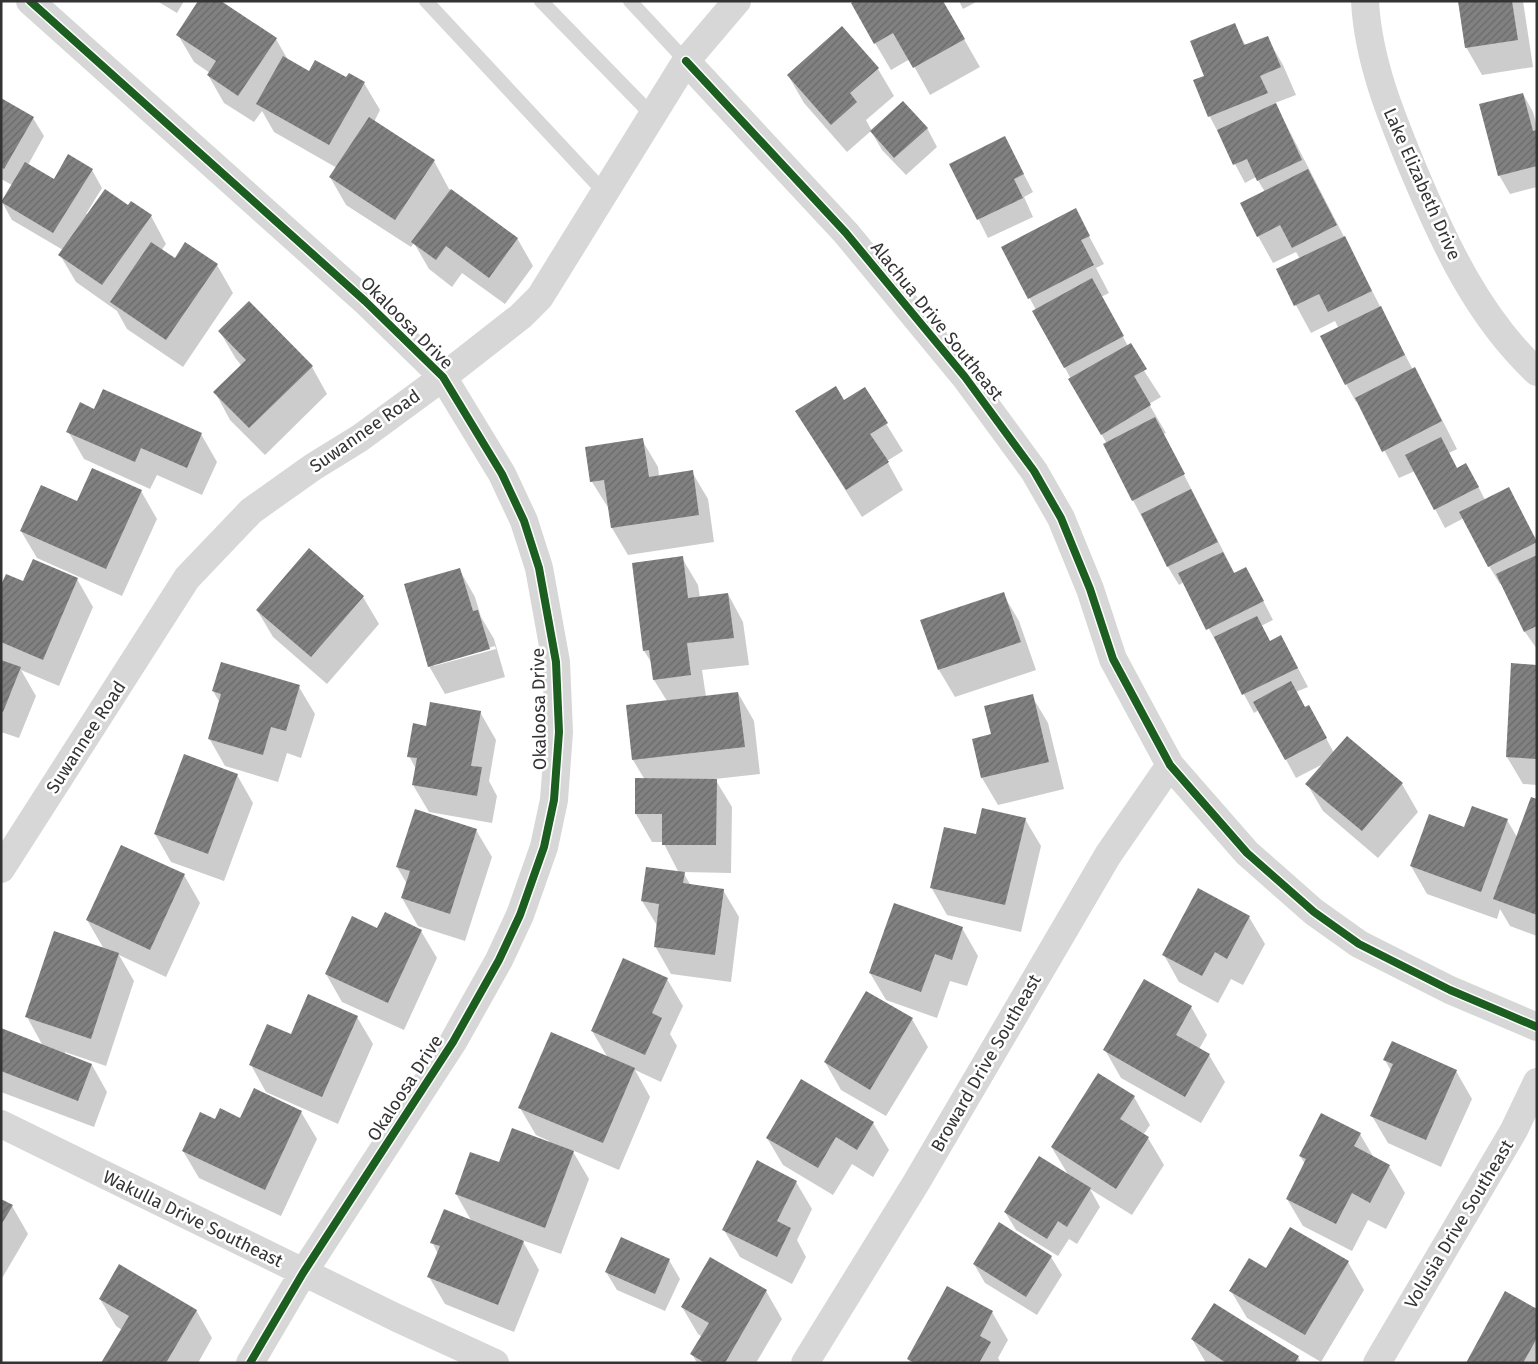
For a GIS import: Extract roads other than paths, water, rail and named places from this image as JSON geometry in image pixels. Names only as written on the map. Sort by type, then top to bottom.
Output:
[{"type":"street","name":"Okaloosa Drive","points":[[30,1],[365,300],[443,377],[502,474],[524,521],[539,568],[556,662],[559,732],[554,800],[544,847],[520,915],[499,960],[453,1042],[303,1273],[250,1363]]},
{"type":"street","name":"Suwannee Road","points":[[1,869],[187,578],[251,511],[314,467],[360,438],[443,377],[521,316],[540,297],[606,194],[686,61],[737,1]]},
{"type":"street","name":"Lake Elizabeth Drive","points":[[1365,1],[1377,70],[1391,117],[1440,233],[1476,298],[1513,350],[1537,372]]},
{"type":"street","name":"Alachua Drive Southeast","points":[[686,61],[846,233],[964,377],[1034,471],[1061,518],[1090,589],[1113,659],[1170,765],[1247,853],[1314,912],[1359,944],[1450,990],[1537,1027]]},
{"type":"street","name":"Broward Drive Southeast","points":[[805,1363],[916,1183],[1108,855],[1170,765]]},
{"type":"street","name":"Volusia Drive Southeast","points":[[1377,1363],[1514,1130],[1537,1082]]},
{"type":"street","name":"Wakulla Drive Southeast","points":[[1,1124],[303,1273],[495,1363]]},
{"type":"lane","points":[[426,1],[606,194]]},
{"type":"lane","points":[[541,1],[653,116]]},
{"type":"lane","points":[[630,1],[686,61]]}]
